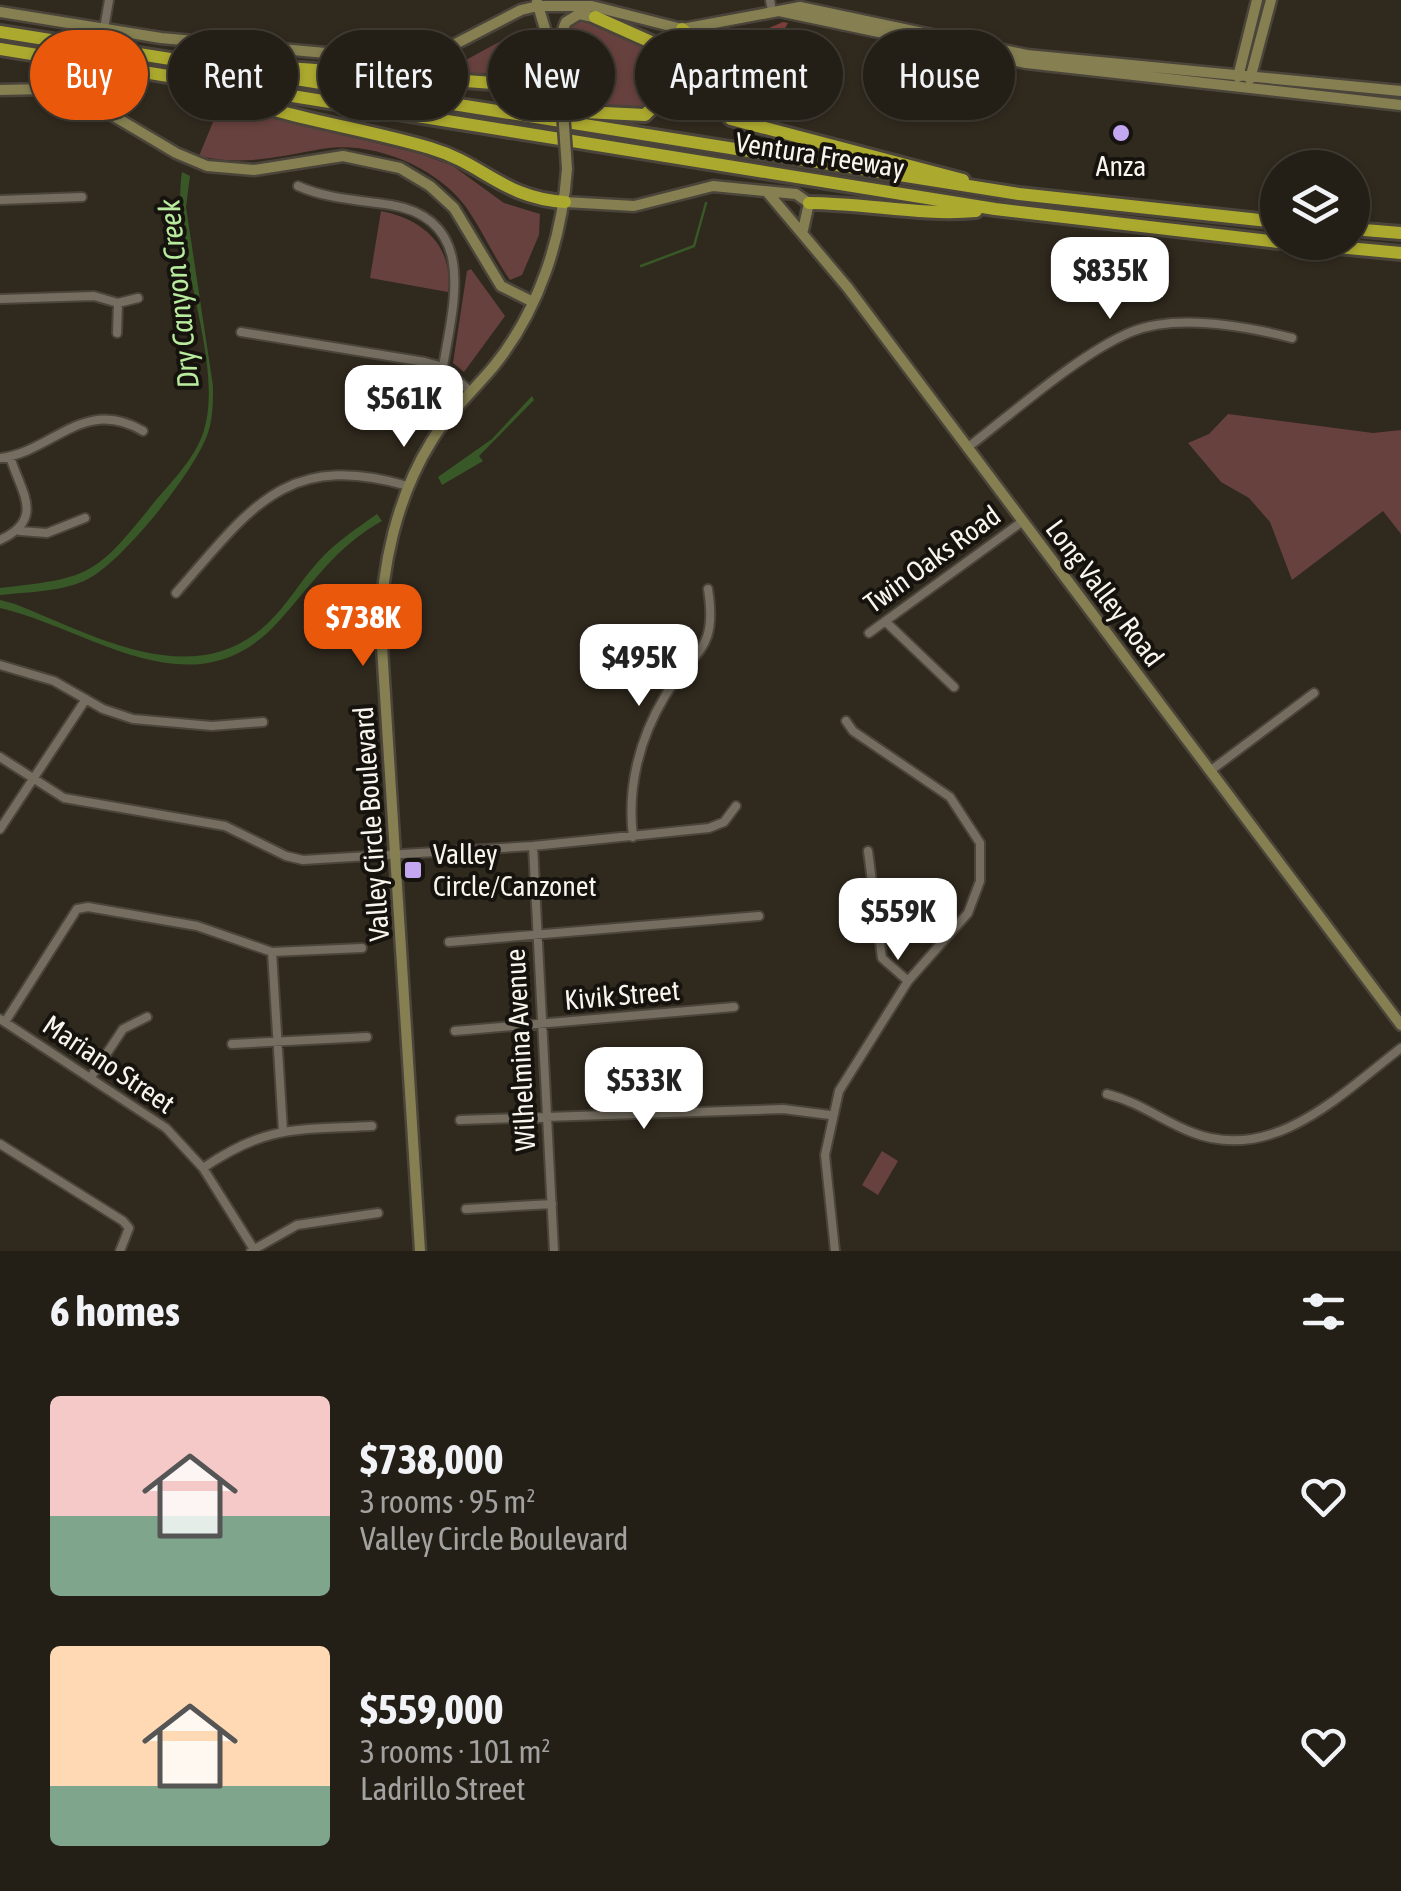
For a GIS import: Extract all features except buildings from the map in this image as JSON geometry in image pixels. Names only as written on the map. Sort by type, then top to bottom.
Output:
[{"type":"highway","points":[[596,17],[635,35]]},
{"type":"highway","points":[[682,29],[690,36],[705,96],[731,119],[940,170],[984,188]]},
{"type":"highway","name":"Ventura Freeway","points":[[0,32],[168,58]]},
{"type":"highway","name":"Ventura Freeway","points":[[0,49],[168,77]]},
{"type":"highway","points":[[298,67],[488,84]]},
{"type":"highway","name":"Ventura Freeway","points":[[298,98],[1100,224],[1260,240]]},
{"type":"highway","points":[[468,107],[635,117]]},
{"type":"highway","name":"Ventura Freeway","points":[[468,108],[984,188],[1260,220]]},
{"type":"highway","points":[[298,115],[428,147],[465,161],[512,193],[565,202]]},
{"type":"highway","points":[[810,203],[866,204],[942,214],[995,208]]},
{"type":"highway","points":[[1370,230],[1401,233]]},
{"type":"highway","points":[[1370,251],[1401,254]]},
{"type":"main road","points":[[1242,89],[1257,0]]},
{"type":"main road","points":[[1244,76],[1270,0]]},
{"type":"main road","points":[[537,3],[546,30]]},
{"type":"main road","points":[[0,12],[182,41],[409,58],[451,48],[537,3],[592,6],[682,29]]},
{"type":"main road","points":[[562,30],[579,14],[660,32],[788,7],[826,10],[1027,54],[1401,91]]},
{"type":"main road","points":[[773,8],[1010,60],[1401,105]]},
{"type":"main road","points":[[1350,100],[1352,87]]},
{"type":"main road","points":[[0,90],[45,90],[85,99],[176,154],[220,168],[254,170],[343,156],[400,168],[430,186],[454,208],[500,286],[532,302]]},
{"type":"main road","name":"Valley Circle Boulevard","points":[[420,1251],[381,613],[390,544],[408,486],[436,434],[496,362],[532,302],[552,254],[565,202],[564,120]]},
{"type":"main road","points":[[565,202],[634,206],[713,186],[796,194],[810,203],[803,230]]},
{"type":"main road","name":"Long Valley Road","points":[[768,193],[803,230],[1401,1025]]},
{"type":"street","points":[[104,29],[109,0]]},
{"type":"street","points":[[298,186],[316,194],[407,208],[439,231],[448,244],[456,272],[444,367]]},
{"type":"street","points":[[0,200],[82,197]]},
{"type":"street","points":[[0,299],[94,296],[118,303],[138,298]]},
{"type":"street","points":[[117,333],[118,303]]},
{"type":"street","points":[[968,448],[1106,346],[1132,332],[1176,324],[1257,330],[1292,338]]},
{"type":"street","points":[[241,332],[444,367],[471,392]]},
{"type":"street","points":[[20,531],[28,506],[5,457],[85,422],[126,422],[143,431]]},
{"type":"street","points":[[176,592],[249,510],[291,484],[330,473],[377,476],[408,486]]},
{"type":"street","points":[[0,540],[20,531],[47,533],[85,518]]},
{"type":"street","name":"Twin Oaks Road","points":[[869,634],[1022,521]]},
{"type":"street","points":[[633,836],[632,775],[664,697],[704,647],[714,624],[708,588]]},
{"type":"street","points":[[886,622],[954,687]]},
{"type":"street","points":[[0,665],[54,680],[133,719],[212,726],[263,722]]},
{"type":"street","points":[[1210,772],[1314,693]]},
{"type":"street","points":[[0,829],[86,698]]},
{"type":"street","points":[[835,1251],[825,1155],[830,1115],[844,1079],[908,981],[968,913],[980,882],[980,842],[950,797],[853,731],[846,721]]},
{"type":"street","points":[[0,757],[83,804],[225,826],[286,856],[396,855],[633,836],[718,826],[736,806]]},
{"type":"street","name":"Wilhelmina Avenue","points":[[533,846],[554,1251]]},
{"type":"street","points":[[868,852],[882,958],[908,981]]},
{"type":"street","points":[[2,1020],[77,909],[88,906],[197,926],[272,952],[362,948]]},
{"type":"street","points":[[449,942],[759,916]]},
{"type":"street","points":[[272,952],[283,1131]]},
{"type":"street","name":"Kivik Street","points":[[455,1031],[734,1007]]},
{"type":"street","points":[[91,1077],[122,1030],[146,1017]]},
{"type":"street","name":"Mariano Street","points":[[2,1020],[166,1128],[203,1168],[253,1250]]},
{"type":"street","points":[[232,1044],[367,1037]]},
{"type":"street","points":[[1107,1094],[1136,1102],[1193,1133],[1250,1140],[1302,1123],[1401,1048]]},
{"type":"street","points":[[460,1120],[783,1109],[830,1115]]},
{"type":"street","points":[[203,1168],[250,1138],[283,1131],[372,1126]]},
{"type":"street","points":[[0,1144],[129,1228],[120,1251]]},
{"type":"street","points":[[466,1209],[552,1204]]},
{"type":"street","points":[[253,1250],[296,1224],[378,1214]]},
{"type":"shaded area","points":[[584,18],[610,30],[568,30],[568,26]]},
{"type":"shaded area","points":[[783,22],[788,23],[784,30],[769,28]]},
{"type":"shaded area","points":[[615,32],[635,41],[635,108],[615,107]]},
{"type":"shaded area","points":[[488,48],[488,72],[468,73],[468,59]]},
{"type":"shaded area","points":[[214,120],[282,120],[421,154],[453,166],[504,203],[540,214],[539,235],[522,275],[510,280],[453,192],[401,159],[361,148],[340,147],[245,160],[199,156]]},
{"type":"shaded area","points":[[182,172],[190,176],[186,207],[213,386],[208,433],[188,470],[155,515],[99,572],[64,587],[0,595],[0,588],[73,576],[103,560],[174,479],[200,440],[209,402],[208,371],[183,235]]},
{"type":"shaded area","points":[[381,211],[410,221],[432,237],[446,261],[448,292],[370,278]]},
{"type":"shaded area","points":[[471,269],[505,316],[464,372],[453,363],[467,271]]},
{"type":"shaded area","points":[[532,396],[534,400],[479,456],[483,461],[442,485],[438,477],[492,439]]},
{"type":"shaded area","points":[[1228,414],[1373,433],[1401,430],[1401,534],[1383,511],[1292,580],[1270,522],[1249,498],[1221,482],[1188,443],[1209,434]]},
{"type":"shaded area","points":[[377,514],[382,521],[338,554],[278,622],[246,649],[212,662],[178,664],[142,658],[0,608],[0,600],[15,604],[143,652],[208,654],[239,644],[268,623],[324,556]]},
{"type":"shaded area","points":[[882,1151],[898,1161],[878,1195],[862,1185]]},
{"type":"waterway","points":[[641,266],[694,246],[706,203]]},
{"type":"place","name":"Anza","points":[[1121,133]]},
{"type":"place","name":"Valley Circle/Canzonet","points":[[413,870]]},
{"type":"water label","name":"Dry Canyon Creek","points":[[178,294]]}]
